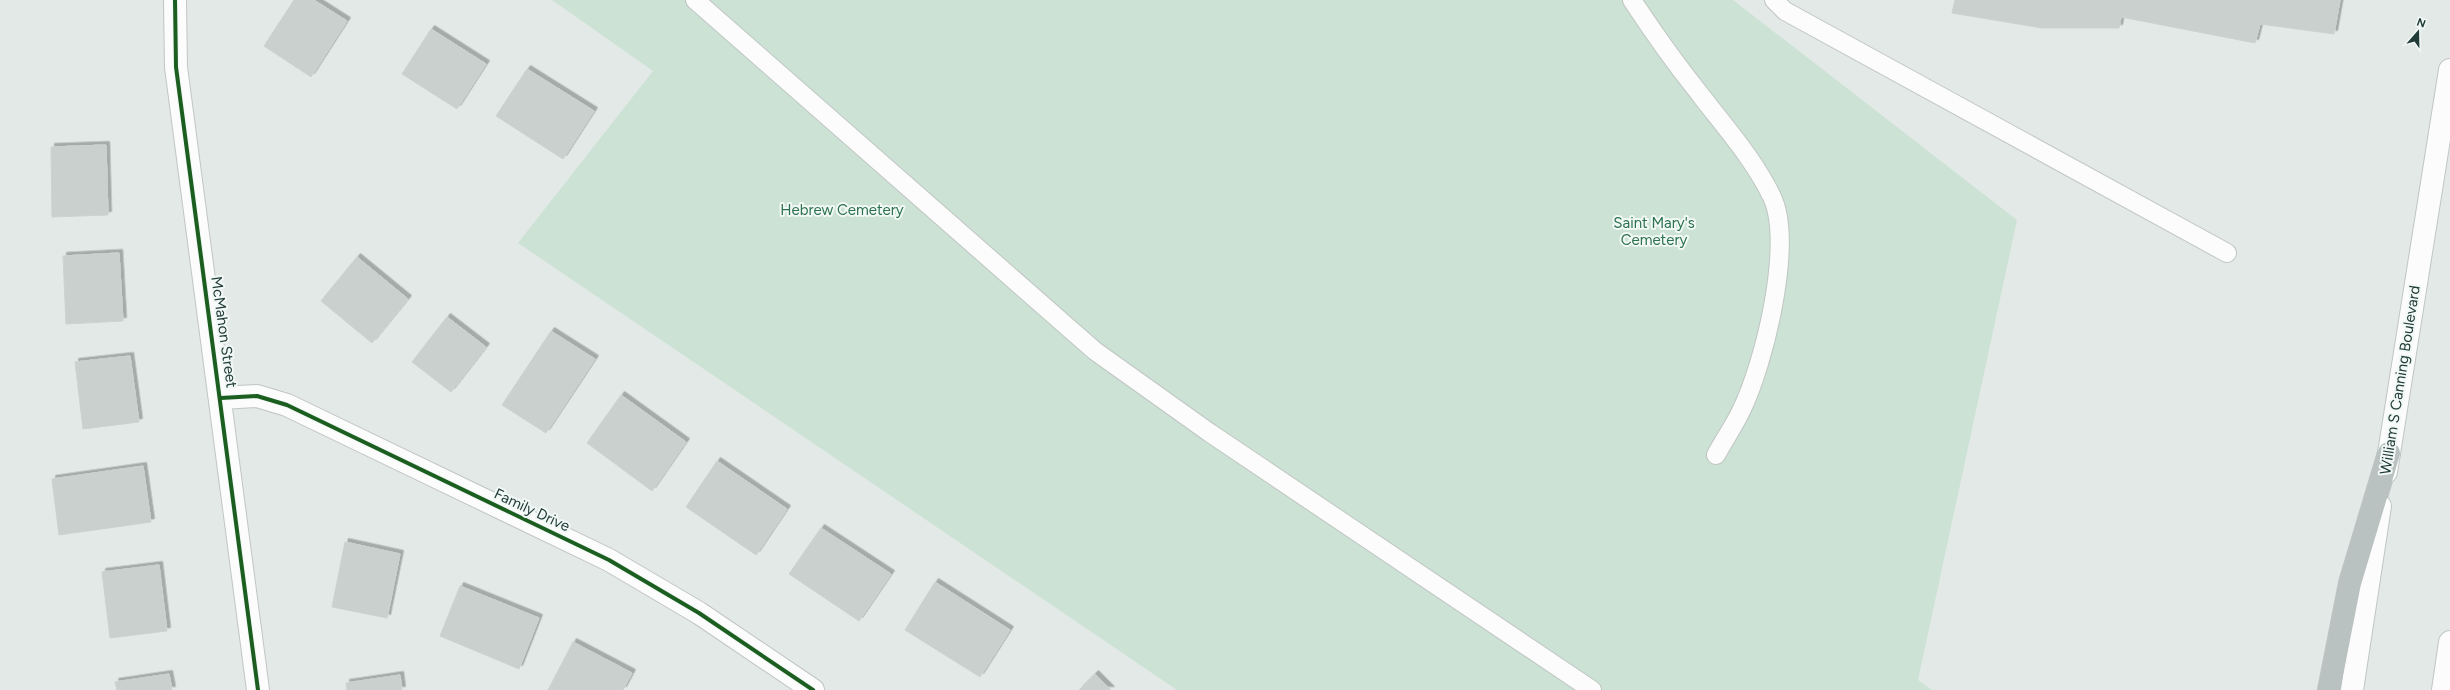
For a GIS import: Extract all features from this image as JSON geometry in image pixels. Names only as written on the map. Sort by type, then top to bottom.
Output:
[{"type":"highway","points":[[2329,690],[2350,583],[2388,453]]},
{"type":"street","name":"McMahon Street","points":[[175,0],[176,67],[221,398],[258,690]]},
{"type":"street","name":"William S Canning Boulevard","points":[[2352,690],[2388,453],[2450,70]]},
{"type":"street","name":"Family Drive","points":[[221,398],[257,396],[287,405],[609,560],[699,613],[813,690]]},
{"type":"street","points":[[2443,690],[2450,642]]},
{"type":"lane","points":[[695,0],[1095,351],[1210,433],[1592,690]]},
{"type":"lane","points":[[1632,0],[1667,53],[1737,142],[1772,198],[1781,233],[1777,282],[1759,361],[1742,410],[1716,455]]},
{"type":"lane","points":[[1774,0],[1785,11],[2227,253]]},
{"type":"green space","points":[[552,0],[1733,0],[2017,220],[1918,680],[1932,690],[1177,690],[518,243],[653,71]]},
{"type":"building","points":[[294,0],[314,0],[347,21],[311,77],[264,46]]},
{"type":"building","points":[[1955,0],[2340,0],[2334,34],[2260,24],[2255,43],[2121,17],[2119,28],[2042,28],[1952,13]]},
{"type":"building","points":[[431,29],[486,64],[457,109],[402,74]]},
{"type":"building","points":[[527,69],[594,111],[563,159],[496,116]]},
{"type":"building","points":[[106,145],[108,215],[52,217],[51,147]]},
{"type":"building","points":[[119,253],[123,321],[66,324],[63,256]]},
{"type":"building","points":[[357,257],[408,299],[372,343],[321,301]]},
{"type":"building","points":[[447,317],[486,347],[451,392],[412,362]]},
{"type":"building","points":[[551,331],[595,359],[546,433],[502,405]]},
{"type":"building","points":[[130,356],[139,422],[83,429],[75,362]]},
{"type":"building","points":[[621,395],[686,442],[652,491],[587,443]]},
{"type":"building","points":[[717,461],[787,509],[756,555],[686,507]]},
{"type":"building","points":[[143,466],[151,522],[59,535],[52,479]]},
{"type":"building","points":[[821,528],[891,574],[859,621],[789,574]]},
{"type":"building","points":[[345,542],[400,554],[387,618],[332,607]]},
{"type":"building","points":[[159,565],[167,631],[110,638],[102,572]]},
{"type":"building","points":[[935,582],[1010,630],[980,677],[905,630]]},
{"type":"building","points":[[460,586],[539,618],[519,669],[440,636]]},
{"type":"building","points":[[573,642],[632,673],[623,690],[548,690]]},
{"type":"building","points":[[169,674],[172,690],[117,690],[115,682]]},
{"type":"building","points":[[1095,674],[1111,690],[1079,690]]},
{"type":"building","points":[[400,675],[402,690],[347,690],[346,683]]},
{"type":"cycle path","points":[[175,0],[176,67],[258,690]]},
{"type":"cycle path","points":[[221,398],[257,396],[287,405],[609,560],[699,613],[813,690]]},
{"type":"park label","name":"Hebrew Cemetery","points":[[842,210]]},
{"type":"park label","name":"Saint Mary's Cemetery","points":[[1654,232]]}]
